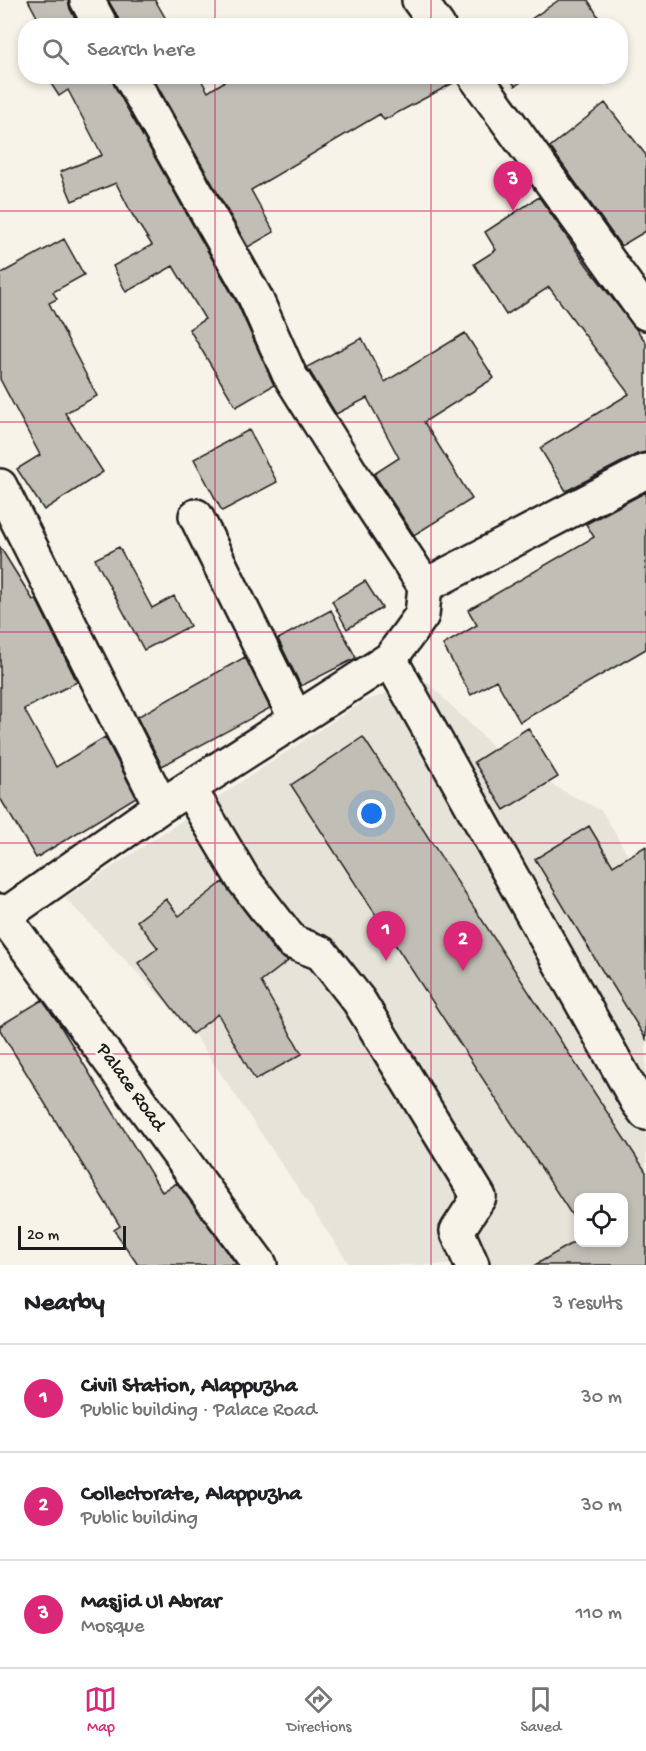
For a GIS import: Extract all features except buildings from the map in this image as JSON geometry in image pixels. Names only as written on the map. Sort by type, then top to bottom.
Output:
[{"type":"street","points":[[87,0],[97,18]]},
{"type":"street","points":[[419,0],[432,18]]},
{"type":"street","points":[[2,913],[160,806],[390,659],[422,615],[425,586],[289,374],[255,297],[135,84]]},
{"type":"street","points":[[481,84],[646,313]]},
{"type":"street","points":[[425,586],[646,471]]},
{"type":"street","points":[[0,486],[160,806]]},
{"type":"street","points":[[196,516],[296,719]]},
{"type":"street","points":[[390,659],[646,1113]]},
{"type":"street","points":[[189,788],[243,879],[292,942],[321,954],[359,1001],[478,1197],[457,1231],[472,1265]]},
{"type":"street","name":"Palace Road","points":[[2,913],[260,1265]]},
{"type":"shaded area","points":[[425,680],[510,763],[602,811],[646,886],[646,1265],[350,1265],[188,1025],[65,898],[362,702]]},
{"type":"place","name":"Masjid Ul Abrar","points":[[513,211]]},
{"type":"place","name":"Civil Station, Alappuzha","points":[[386,961]]},
{"type":"place","name":"Collectorate, Alappuzha","points":[[463,971]]}]
